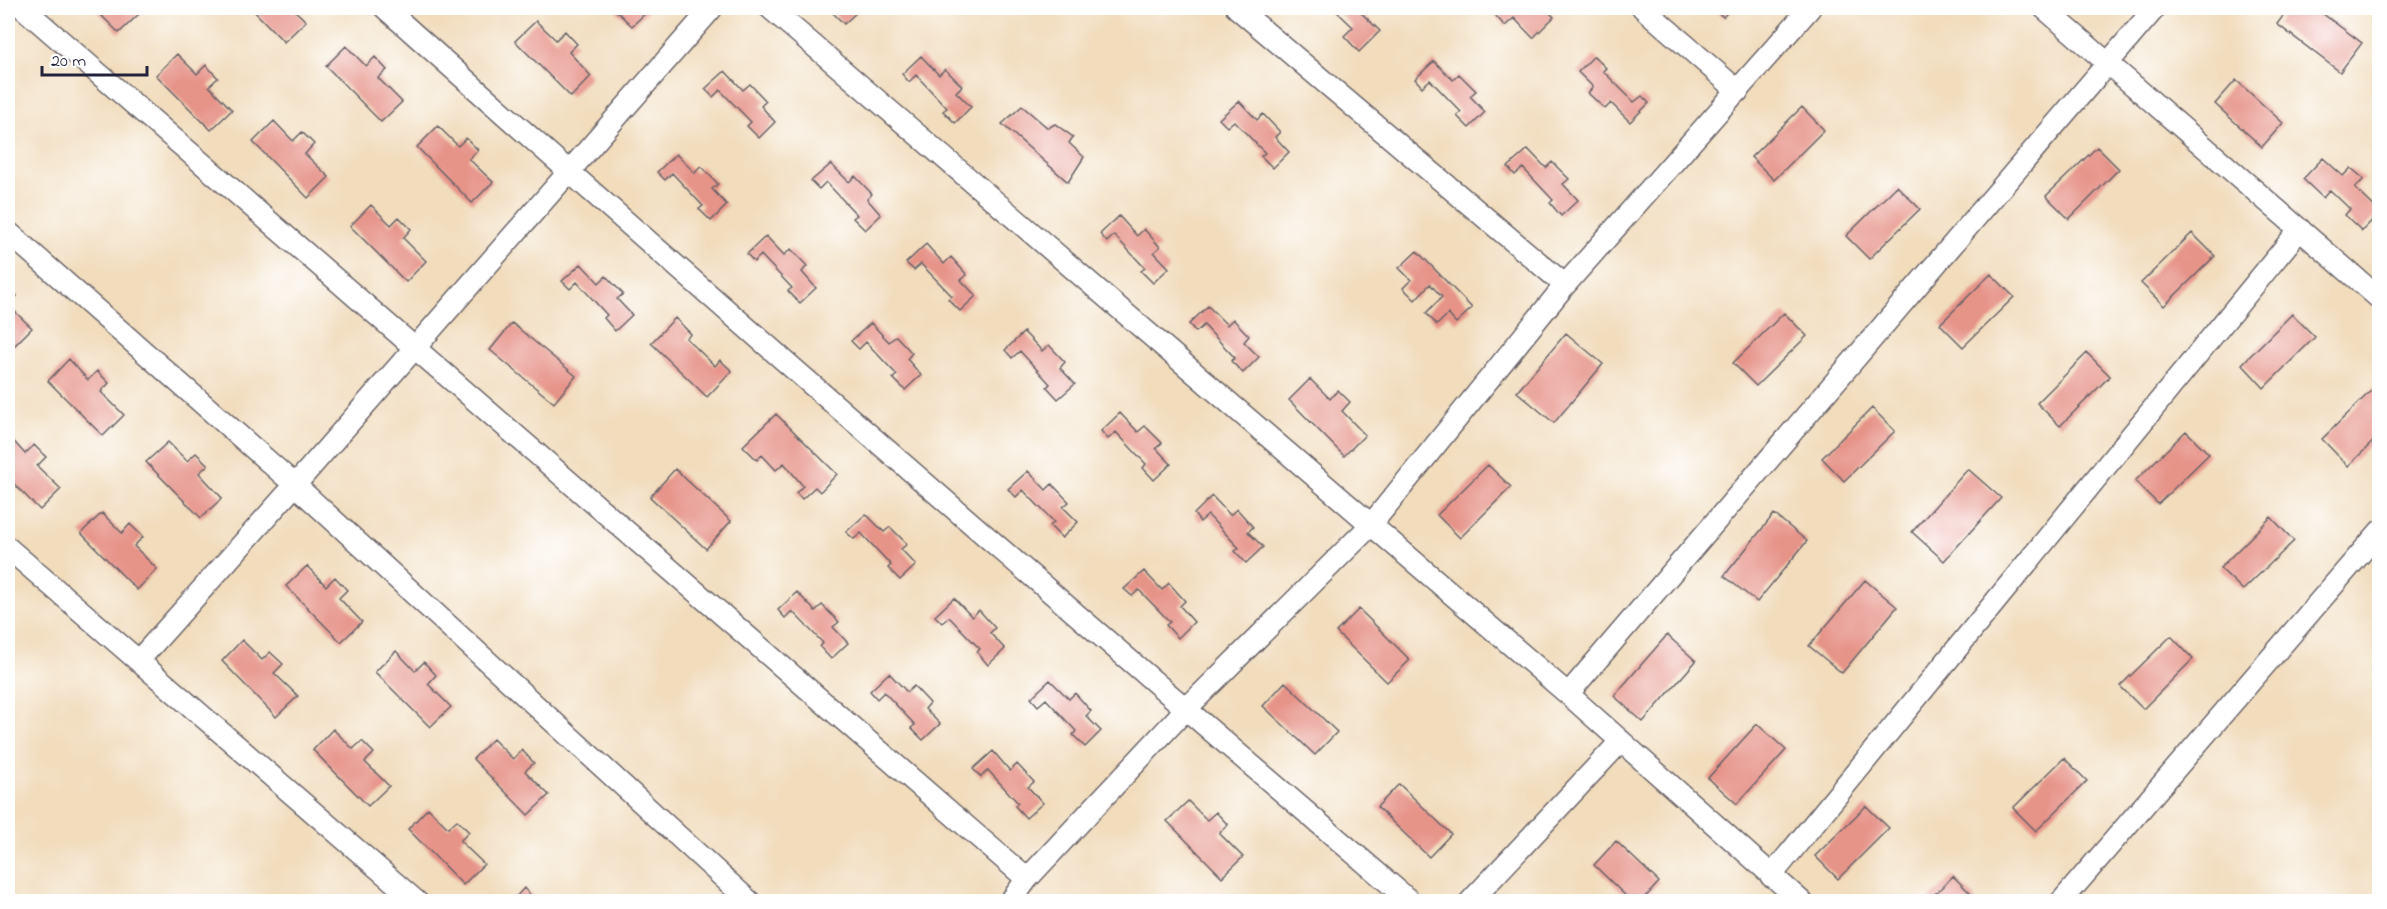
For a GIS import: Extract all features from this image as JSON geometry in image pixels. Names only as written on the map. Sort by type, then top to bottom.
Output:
[{"type":"lane","points":[[23,8],[1027,879]]},
{"type":"lane","points":[[385,8],[568,172],[1411,902]]},
{"type":"lane","points":[[139,660],[712,8]]},
{"type":"lane","points":[[770,8],[1568,694],[1802,902]]},
{"type":"lane","points":[[1238,8],[1565,285]]},
{"type":"lane","points":[[1643,8],[1738,91]]},
{"type":"lane","points":[[1010,902],[1027,879],[1186,709],[1370,526],[1565,285],[1810,8]]},
{"type":"lane","points":[[2044,8],[2108,61],[2379,299]]},
{"type":"lane","points":[[1568,694],[2155,8]]},
{"type":"lane","points":[[1771,876],[2300,229]]},
{"type":"lane","points":[[8,232],[295,484],[750,902]]},
{"type":"lane","points":[[2061,902],[2379,531]]},
{"type":"lane","points":[[8,548],[417,902]]},
{"type":"lane","points":[[1470,902],[1621,741]]},
{"type":"building","points":[[94,8],[134,8],[140,13],[119,33]]},
{"type":"building","points":[[251,8],[292,8],[306,21],[284,42]]},
{"type":"building","points":[[613,8],[651,8],[632,26]]},
{"type":"building","points":[[835,8],[861,8],[844,24],[832,12]]},
{"type":"building","points":[[1333,8],[1356,8],[1380,31],[1359,52],[1344,36],[1353,27]]},
{"type":"building","points":[[1499,8],[1527,8],[1533,13],[1539,8],[1545,8],[1554,17],[1533,38],[1514,18],[1505,26],[1493,13]]},
{"type":"building","points":[[1713,8],[1732,8],[1723,17]]},
{"type":"building","points":[[2289,8],[2315,8],[2362,43],[2340,72],[2277,24]]},
{"type":"building","points":[[536,21],[556,40],[565,31],[577,44],[569,52],[591,76],[571,97],[515,41]]},
{"type":"building","points":[[346,46],[366,66],[375,57],[387,70],[378,78],[402,102],[381,122],[326,66]]},
{"type":"building","points":[[177,54],[197,74],[206,65],[218,78],[209,86],[232,110],[211,130],[156,75]]},
{"type":"building","points":[[921,56],[939,75],[945,69],[962,86],[956,92],[971,107],[955,123],[943,111],[947,108],[916,75],[909,82],[902,74]]},
{"type":"building","points":[[1594,56],[1606,68],[1603,71],[1634,102],[1642,96],[1649,103],[1630,122],[1611,103],[1605,109],[1588,93],[1593,87],[1578,72]]},
{"type":"building","points":[[1434,61],[1453,80],[1459,74],[1476,91],[1470,96],[1485,112],[1469,128],[1457,116],[1461,112],[1430,80],[1422,87],[1415,79]]},
{"type":"building","points":[[725,71],[743,90],[750,84],[766,101],[761,106],[775,122],[759,138],[747,126],[751,122],[720,90],[713,97],[705,89]]},
{"type":"building","points":[[2236,80],[2283,123],[2262,147],[2215,104]]},
{"type":"building","points":[[1239,101],[1257,120],[1263,114],[1280,132],[1275,137],[1289,152],[1273,168],[1261,156],[1265,153],[1234,121],[1227,127],[1219,119]]},
{"type":"building","points":[[1022,106],[1048,128],[1055,124],[1073,137],[1069,143],[1084,157],[1068,182],[1002,124]]},
{"type":"building","points":[[1802,107],[1824,130],[1774,180],[1751,157]]},
{"type":"building","points":[[274,121],[293,141],[302,132],[314,144],[305,154],[329,177],[308,198],[253,142]]},
{"type":"building","points":[[438,126],[458,146],[466,138],[478,150],[469,159],[493,182],[472,203],[417,147]]},
{"type":"building","points":[[2097,147],[2119,169],[2069,219],[2046,196]]},
{"type":"building","points":[[1528,149],[1546,168],[1552,162],[1569,179],[1563,184],[1578,200],[1561,216],[1550,203],[1553,200],[1523,168],[1515,175],[1508,167]]},
{"type":"building","points":[[676,154],[695,173],[701,166],[718,184],[712,189],[727,205],[711,221],[699,209],[703,206],[672,173],[665,180],[657,172]]},
{"type":"building","points":[[2323,158],[2343,176],[2351,168],[2364,179],[2355,188],[2380,212],[2362,231],[2345,215],[2350,209],[2330,190],[2323,198],[2303,179]]},
{"type":"building","points":[[831,164],[849,182],[855,176],[872,194],[867,199],[881,215],[865,230],[853,218],[857,215],[826,182],[819,189],[811,181]]},
{"type":"building","points":[[1897,186],[1920,209],[1869,259],[1846,236]]},
{"type":"building","points":[[371,205],[391,225],[399,217],[411,229],[403,238],[426,261],[406,282],[350,226]]},
{"type":"building","points":[[1119,216],[1137,236],[1144,229],[1160,247],[1154,252],[1169,268],[1153,283],[1141,271],[1145,268],[1114,235],[1107,242],[1100,234]]},
{"type":"building","points":[[2192,233],[2215,256],[2164,306],[2141,283]]},
{"type":"building","points":[[766,236],[784,255],[791,249],[807,266],[802,272],[816,288],[800,303],[788,291],[792,288],[761,255],[754,262],[747,254]]},
{"type":"building","points":[[926,244],[944,264],[951,257],[967,275],[961,280],[976,296],[960,311],[948,299],[952,296],[921,264],[914,270],[906,263]]},
{"type":"building","points":[[1417,251],[1472,308],[1456,323],[1448,314],[1437,325],[1426,313],[1442,297],[1430,284],[1415,300],[1403,288],[1411,280],[1399,268]]},
{"type":"building","points":[[581,264],[599,283],[606,276],[623,294],[617,299],[632,315],[615,331],[604,318],[607,315],[577,282],[570,289],[562,281]]},
{"type":"building","points":[[1991,274],[2014,297],[1963,347],[1940,324]]},
{"type":"building","points":[[8,287],[17,296],[8,305]]},
{"type":"building","points":[[8,305],[32,328],[11,349],[8,345]]},
{"type":"building","points":[[1208,306],[1227,325],[1233,319],[1249,336],[1244,342],[1259,357],[1243,373],[1231,361],[1235,358],[1204,325],[1196,332],[1189,324]]},
{"type":"building","points":[[1784,313],[1807,336],[1756,386],[1733,363]]},
{"type":"building","points":[[2292,314],[2315,337],[2264,388],[2242,364]]},
{"type":"building","points":[[675,318],[691,334],[686,338],[715,366],[720,360],[732,371],[707,397],[651,343]]},
{"type":"building","points":[[512,323],[576,376],[554,403],[490,350]]},
{"type":"building","points":[[871,323],[889,342],[896,336],[912,353],[907,359],[921,375],[905,390],[893,378],[897,375],[866,342],[859,349],[851,341]]},
{"type":"building","points":[[1024,332],[1042,351],[1049,345],[1065,362],[1060,368],[1075,384],[1058,399],[1047,387],[1050,384],[1020,351],[1012,358],[1005,350]]},
{"type":"building","points":[[1566,333],[1603,364],[1554,423],[1517,392]]},
{"type":"building","points":[[2087,353],[2110,376],[2060,426],[2037,403]]},
{"type":"building","points":[[69,359],[88,380],[97,371],[109,383],[101,392],[124,415],[103,436],[48,381]]},
{"type":"building","points":[[1310,379],[1330,399],[1338,390],[1350,402],[1342,411],[1365,435],[1344,456],[1289,400]]},
{"type":"building","points":[[2380,382],[2380,435],[2348,466],[2322,439]]},
{"type":"building","points":[[1872,408],[1895,431],[1844,481],[1822,458]]},
{"type":"building","points":[[1120,413],[1138,432],[1145,426],[1162,443],[1156,448],[1171,464],[1154,480],[1143,468],[1146,464],[1116,432],[1108,439],[1101,431]]},
{"type":"building","points":[[776,414],[837,474],[820,492],[815,487],[802,499],[796,493],[803,486],[784,463],[776,470],[762,455],[757,460],[743,446]]},
{"type":"building","points":[[2186,431],[2209,454],[2158,504],[2135,481]]},
{"type":"building","points":[[8,435],[25,454],[34,445],[46,457],[37,466],[61,489],[40,510],[8,478]]},
{"type":"building","points":[[168,442],[187,461],[196,453],[208,465],[199,473],[222,498],[201,518],[146,462]]},
{"type":"building","points":[[1488,465],[1511,487],[1460,538],[1437,515]]},
{"type":"building","points":[[675,469],[731,521],[706,549],[650,497]]},
{"type":"building","points":[[1968,469],[2001,498],[1944,561],[1912,532]]},
{"type":"building","points":[[1028,471],[1046,490],[1052,484],[1069,502],[1063,507],[1078,522],[1062,538],[1050,526],[1054,522],[1023,490],[1016,497],[1008,489]]},
{"type":"building","points":[[1212,496],[1230,515],[1237,509],[1253,527],[1248,532],[1263,547],[1246,563],[1235,551],[1239,548],[1208,515],[1200,522],[1194,514]]},
{"type":"building","points":[[102,513],[122,533],[130,524],[143,537],[134,546],[157,569],[137,590],[81,533]]},
{"type":"building","points":[[866,514],[884,532],[890,527],[907,544],[901,549],[916,565],[900,580],[888,568],[891,565],[861,533],[854,539],[846,532]]},
{"type":"building","points":[[1774,514],[1807,541],[1757,602],[1724,576]]},
{"type":"building","points":[[2271,517],[2294,541],[2243,590],[2220,568]]},
{"type":"building","points":[[307,566],[326,586],[335,577],[347,590],[339,598],[362,622],[341,642],[286,586]]},
{"type":"building","points":[[1144,571],[1162,590],[1169,583],[1185,601],[1180,606],[1194,622],[1178,638],[1166,625],[1170,622],[1139,590],[1132,596],[1124,589]]},
{"type":"building","points":[[1865,580],[1897,607],[1842,673],[1809,646]]},
{"type":"building","points":[[797,592],[815,611],[822,605],[839,622],[833,627],[848,643],[831,659],[820,647],[823,643],[792,611],[785,618],[778,610]]},
{"type":"building","points":[[954,598],[972,617],[979,610],[995,628],[990,633],[1005,649],[988,665],[977,652],[980,649],[949,617],[942,623],[935,616]]},
{"type":"building","points":[[1359,609],[1410,660],[1387,682],[1336,632]]},
{"type":"building","points":[[1667,635],[1696,661],[1643,722],[1614,696]]},
{"type":"building","points":[[2171,636],[2193,659],[2143,709],[2120,686]]},
{"type":"building","points":[[242,640],[262,660],[270,652],[283,664],[274,673],[298,696],[276,717],[222,661]]},
{"type":"building","points":[[396,651],[415,671],[424,662],[436,675],[428,684],[451,707],[430,727],[375,672]]},
{"type":"building","points":[[889,673],[907,692],[914,686],[930,703],[925,709],[940,724],[923,740],[911,728],[915,725],[884,692],[877,699],[870,691]]},
{"type":"building","points":[[1050,680],[1069,699],[1075,693],[1091,711],[1086,716],[1101,731],[1085,747],[1073,735],[1076,731],[1046,699],[1038,706],[1031,698]]},
{"type":"building","points":[[1285,682],[1337,732],[1315,755],[1263,706]]},
{"type":"building","points":[[1757,724],[1786,750],[1737,804],[1708,778]]},
{"type":"building","points":[[333,729],[353,749],[362,741],[374,753],[365,762],[389,786],[368,806],[313,750]]},
{"type":"building","points":[[493,739],[513,759],[522,750],[534,763],[525,771],[549,795],[528,815],[473,759]]},
{"type":"building","points":[[993,751],[1010,771],[1017,764],[1034,782],[1028,787],[1043,803],[1026,818],[1015,806],[1018,803],[988,770],[981,777],[973,769]]},
{"type":"building","points":[[2064,758],[2087,781],[2036,831],[2013,808]]},
{"type":"building","points":[[1399,784],[1451,834],[1429,857],[1377,807]]},
{"type":"building","points":[[1188,801],[1207,820],[1216,812],[1228,825],[1219,833],[1243,857],[1222,877],[1167,821]]},
{"type":"building","points":[[1866,806],[1889,828],[1838,879],[1815,856]]},
{"type":"building","points":[[428,808],[448,828],[457,820],[469,832],[460,841],[484,864],[463,885],[408,829]]},
{"type":"building","points":[[1616,841],[1659,882],[1641,902],[1632,902],[1594,865]]},
{"type":"building","points":[[1953,876],[1976,899],[1973,902],[1927,902]]},
{"type":"building","points":[[524,888],[537,902],[511,902]]}]
